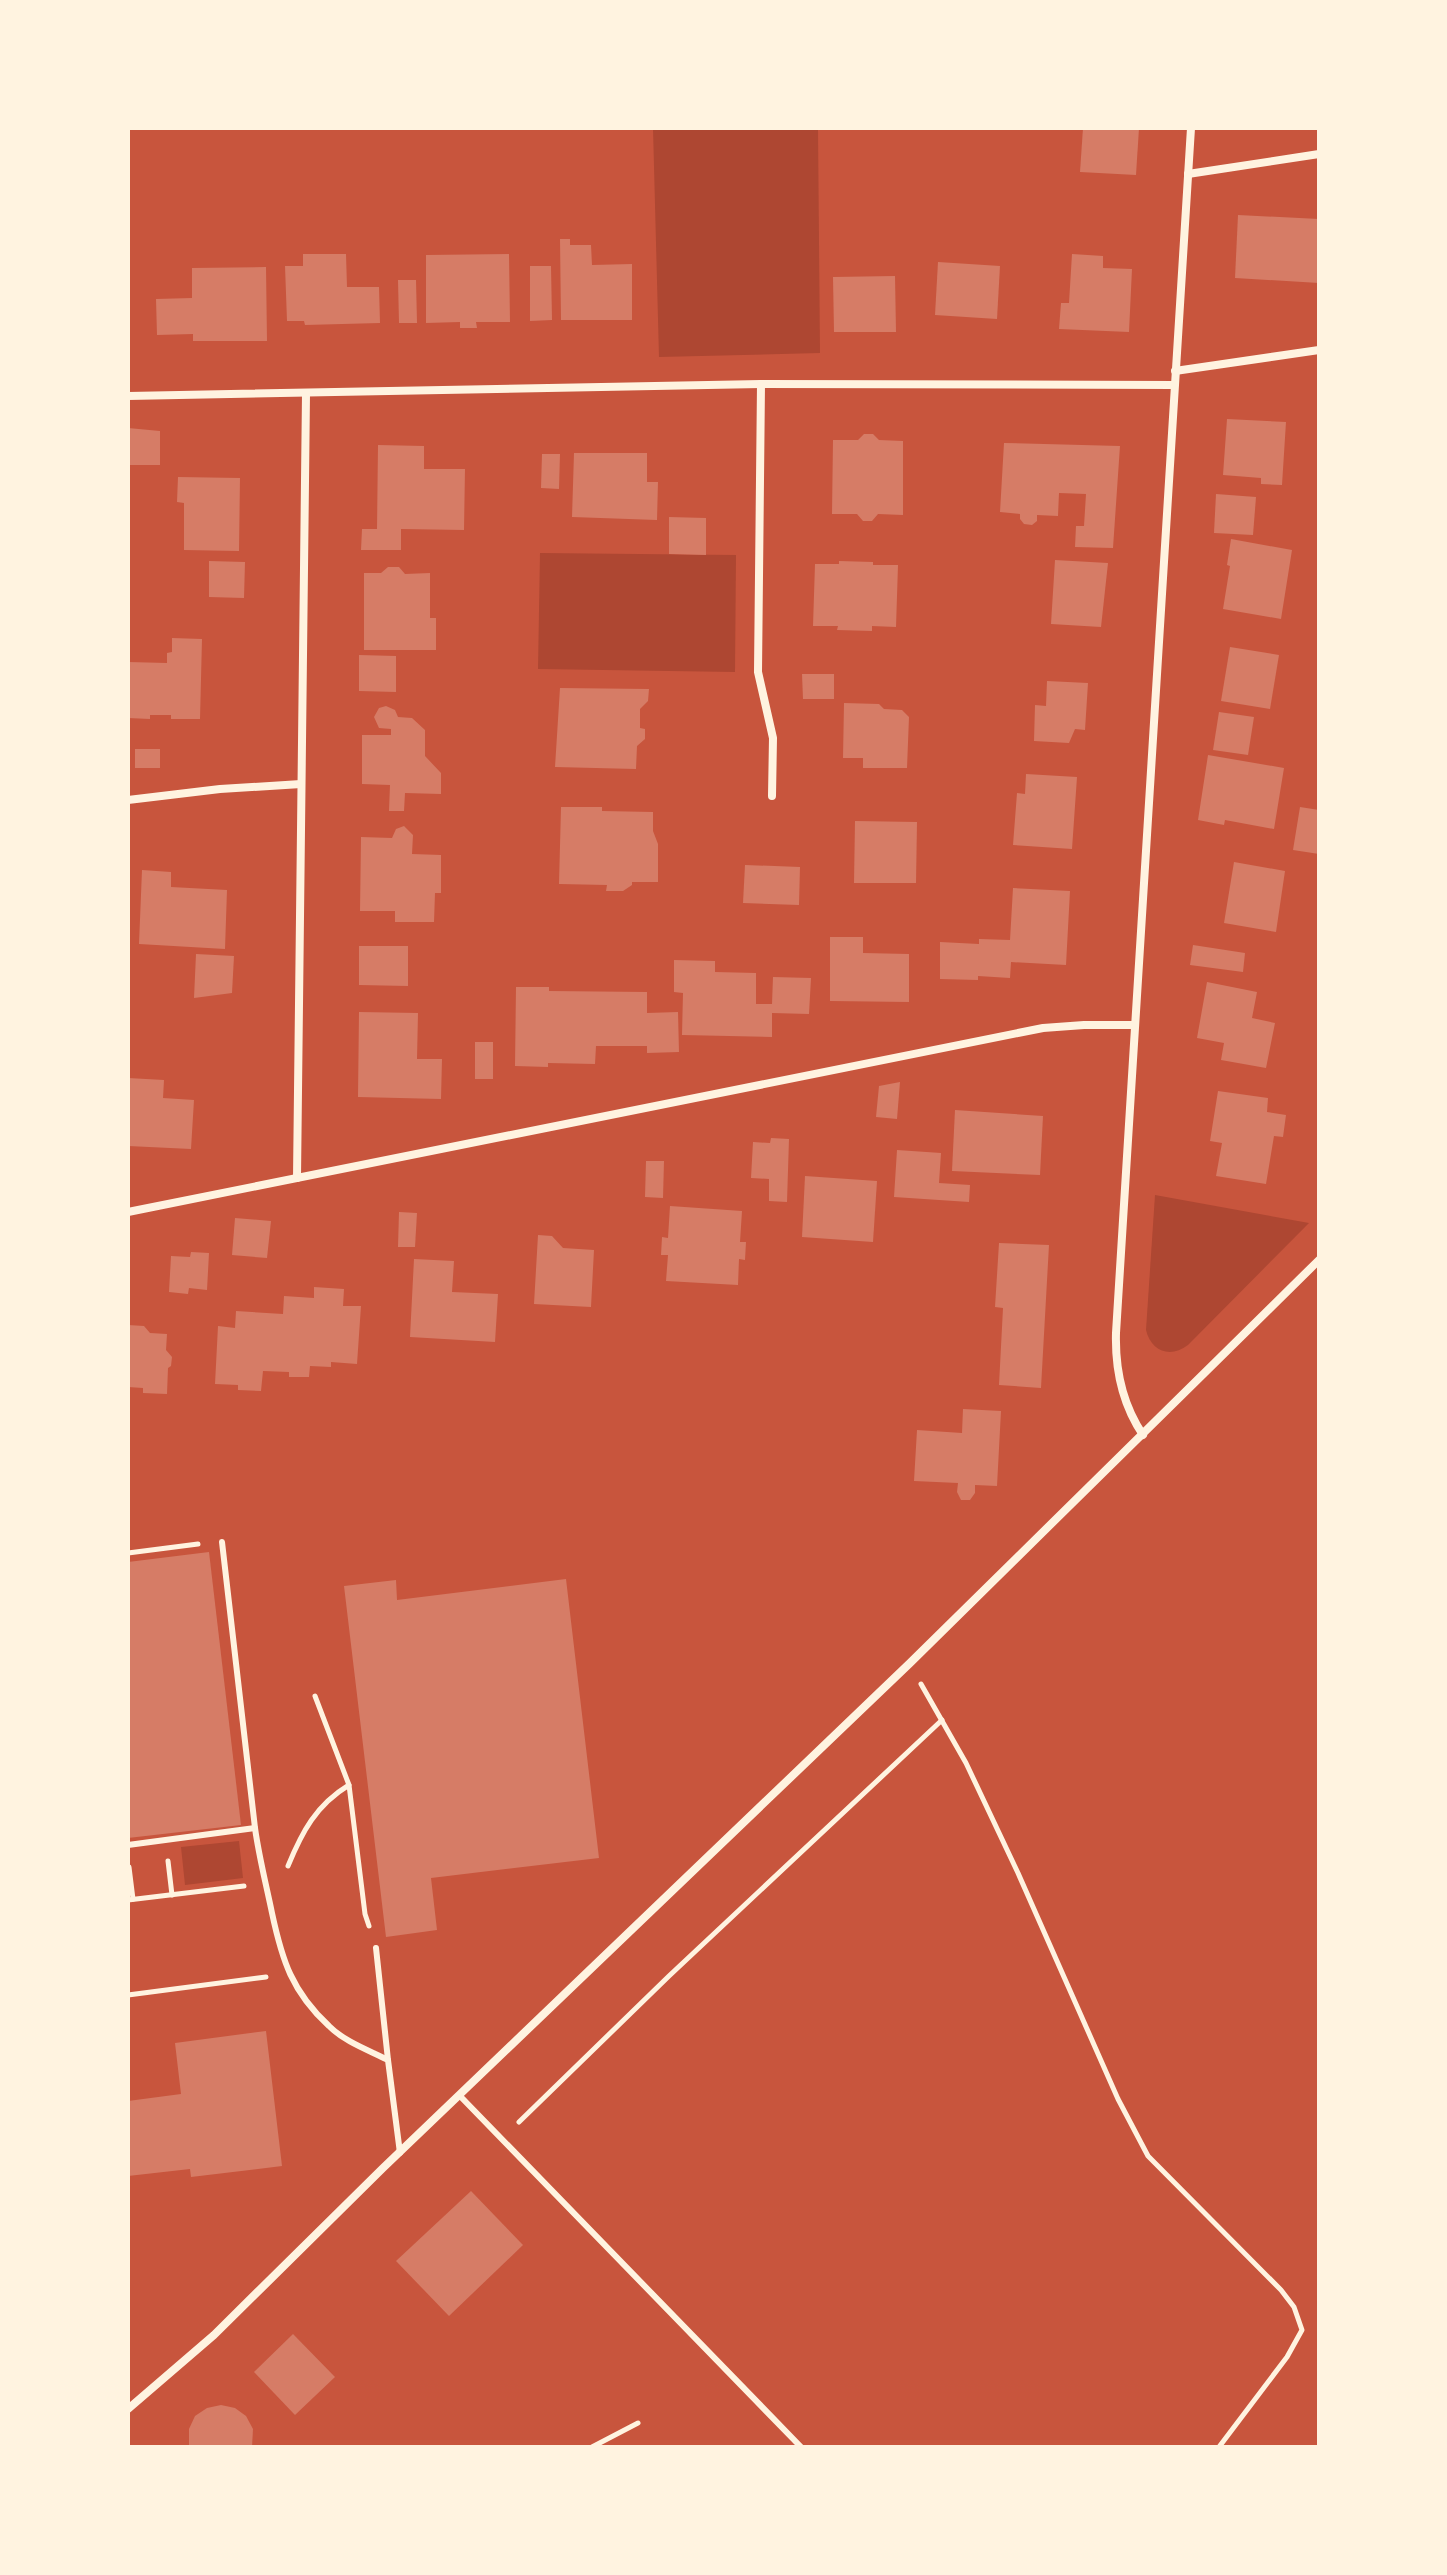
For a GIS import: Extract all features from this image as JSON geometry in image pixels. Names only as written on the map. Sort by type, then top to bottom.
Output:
[{"type":"street","points":[[1143,1435],[1124,1399],[1116,1357],[1191,128]]},
{"type":"street","points":[[1188,174],[1319,154]]},
{"type":"street","points":[[1175,371],[1319,350]]},
{"type":"street","points":[[128,396],[761,384],[1174,385]]},
{"type":"street","points":[[761,384],[758,672],[773,738],[772,796]]},
{"type":"street","points":[[297,1178],[306,394]]},
{"type":"street","points":[[128,800],[220,789],[301,784]]},
{"type":"street","points":[[128,1212],[1043,1028],[1134,1025]]},
{"type":"street","points":[[128,2409],[214,2335],[910,1663],[1319,1260]]},
{"type":"lane","points":[[222,1542],[255,1828],[279,1948],[304,1999],[331,2028],[388,2060]]},
{"type":"lane","points":[[128,1845],[255,1828]]},
{"type":"lane","points":[[376,1948],[400,2153]]},
{"type":"lane","points":[[460,2096],[801,2447]]},
{"type":"path","points":[[128,1553],[222,1542]]},
{"type":"path","points":[[910,1663],[966,1763],[1118,2099],[1148,2156],[1281,2290],[1294,2307],[1302,2330],[1287,2357],[1219,2447]]},
{"type":"path","points":[[315,1696],[349,1785],[365,1914],[376,1948]]},
{"type":"path","points":[[502,2139],[669,1976],[942,1720]]},
{"type":"path","points":[[287,1869],[308,1823],[334,1794],[349,1785]]},
{"type":"path","points":[[165,1840],[172,1895]]},
{"type":"path","points":[[128,1858],[130,1900],[265,1883]]},
{"type":"path","points":[[128,1995],[290,1975]]},
{"type":"path","points":[[592,2447],[638,2423]]},
{"type":"shaded area","points":[[653,128],[818,128],[820,353],[659,357]]},
{"type":"shaded area","points":[[540,553],[736,555],[735,672],[538,669]]},
{"type":"shaded area","points":[[1155,1195],[1309,1223],[1188,1345],[1175,1352],[1157,1348],[1146,1330]]},
{"type":"shaded area","points":[[239,1841],[243,1878],[185,1885],[181,1847]]},
{"type":"building","points":[[1083,128],[1139,128],[1136,175],[1080,172]]},
{"type":"building","points":[[1238,215],[1319,219],[1319,283],[1235,278]]},
{"type":"building","points":[[560,239],[570,239],[570,245],[591,245],[592,265],[632,264],[632,320],[561,320]]},
{"type":"building","points":[[303,254],[346,254],[347,287],[379,287],[380,323],[305,325],[304,321],[287,321],[285,266],[303,266]]},
{"type":"building","points":[[509,254],[510,322],[476,322],[477,328],[460,328],[460,322],[426,323],[426,255]]},
{"type":"building","points":[[1072,254],[1103,256],[1103,268],[1132,269],[1129,332],[1059,329],[1061,303],[1069,303]]},
{"type":"building","points":[[938,262],[1000,266],[997,319],[935,315]]},
{"type":"building","points":[[530,266],[551,266],[552,320],[530,321]]},
{"type":"building","points":[[266,267],[267,341],[193,341],[193,334],[157,335],[156,299],[192,298],[192,268]]},
{"type":"building","points":[[895,276],[896,332],[834,332],[833,277]]},
{"type":"building","points":[[398,280],[416,280],[417,323],[399,323]]},
{"type":"building","points":[[1227,419],[1286,422],[1282,485],[1261,484],[1261,478],[1223,475]]},
{"type":"building","points":[[128,428],[160,431],[160,465],[128,465]]},
{"type":"building","points":[[864,434],[873,434],[879,440],[903,441],[903,515],[878,514],[872,521],[863,521],[857,514],[832,514],[833,440],[858,440]]},
{"type":"building","points":[[1004,443],[1120,446],[1113,548],[1075,547],[1076,526],[1084,526],[1086,494],[1059,493],[1058,516],[1037,515],[1037,521],[1032,525],[1024,524],[1020,514],[1000,512]]},
{"type":"building","points":[[378,445],[424,446],[424,469],[465,469],[464,530],[401,529],[401,550],[361,550],[362,529],[377,529]]},
{"type":"building","points":[[574,453],[647,453],[647,482],[658,482],[657,520],[572,517]]},
{"type":"building","points":[[542,454],[560,454],[559,489],[541,488]]},
{"type":"building","points":[[178,477],[240,478],[239,551],[184,550],[184,503],[177,502]]},
{"type":"building","points":[[1216,494],[1256,497],[1253,535],[1214,533]]},
{"type":"building","points":[[669,517],[706,518],[706,555],[669,554]]},
{"type":"building","points":[[1231,539],[1292,550],[1281,619],[1223,609]]},
{"type":"building","points":[[1055,560],[1108,563],[1101,627],[1051,624]]},
{"type":"building","points":[[209,561],[245,562],[244,598],[209,597]]},
{"type":"building","points":[[839,561],[898,565],[896,627],[872,626],[872,631],[813,626],[815,564],[839,564]]},
{"type":"building","points":[[388,567],[399,567],[405,574],[430,573],[430,618],[436,618],[436,650],[364,650],[364,573],[381,573]]},
{"type":"building","points":[[172,638],[202,639],[200,719],[171,719],[171,715],[150,715],[150,719],[128,718],[128,662],[167,663],[167,653],[172,652]]},
{"type":"building","points":[[1230,647],[1279,655],[1270,709],[1221,701]]},
{"type":"building","points":[[359,655],[396,656],[396,692],[359,691]]},
{"type":"building","points":[[802,674],[834,674],[834,699],[803,699]]},
{"type":"building","points":[[1047,681],[1088,683],[1085,730],[1075,729],[1069,743],[1034,741],[1035,705],[1046,706]]},
{"type":"building","points":[[560,688],[649,689],[648,701],[640,709],[640,728],[645,729],[645,739],[637,746],[636,769],[555,767]]},
{"type":"building","points":[[844,703],[879,704],[884,709],[902,710],[909,717],[907,768],[863,768],[863,758],[843,758]]},
{"type":"building","points":[[386,706],[395,710],[398,717],[412,718],[425,730],[425,756],[441,773],[441,794],[405,793],[404,811],[389,811],[390,785],[362,784],[362,735],[391,735],[391,729],[379,728],[374,717],[379,708]]},
{"type":"building","points":[[1219,712],[1254,717],[1248,755],[1213,750]]},
{"type":"building","points":[[135,749],[160,749],[160,768],[135,768]]},
{"type":"building","points":[[1208,755],[1284,768],[1274,829],[1225,820],[1224,825],[1198,820]]},
{"type":"building","points":[[1026,774],[1077,777],[1072,849],[1013,845],[1017,793],[1025,794]]},
{"type":"building","points":[[561,807],[653,812],[653,831],[658,844],[658,882],[632,882],[623,891],[606,891],[607,885],[559,884]]},
{"type":"building","points":[[1300,807],[1319,810],[1319,854],[1293,850]]},
{"type":"building","points":[[855,821],[917,822],[916,883],[854,883]]},
{"type":"building","points":[[404,826],[413,835],[412,854],[441,855],[441,893],[435,893],[434,922],[395,922],[395,911],[360,911],[361,837],[392,838],[396,829]]},
{"type":"building","points":[[1234,862],[1285,871],[1276,932],[1224,923]]},
{"type":"building","points":[[745,865],[800,867],[799,905],[743,903]]},
{"type":"building","points":[[142,870],[171,872],[171,887],[227,890],[225,949],[139,944]]},
{"type":"building","points":[[1013,888],[1070,891],[1066,965],[1011,962],[1010,978],[978,976],[978,980],[940,979],[940,942],[979,944],[979,939],[1010,940]]},
{"type":"building","points":[[830,937],[863,937],[863,953],[909,954],[909,1002],[830,1001]]},
{"type":"building","points":[[1193,945],[1245,953],[1243,972],[1190,965]]},
{"type":"building","points":[[359,946],[408,946],[408,986],[359,985]]},
{"type":"building","points":[[196,954],[234,956],[232,993],[194,998]]},
{"type":"building","points":[[674,960],[715,961],[715,972],[756,973],[756,1004],[772,1004],[773,977],[811,978],[809,1014],[772,1013],[772,1037],[682,1035],[683,993],[674,992]]},
{"type":"building","points":[[1207,982],[1257,992],[1252,1018],[1275,1023],[1266,1068],[1221,1060],[1224,1043],[1197,1038]]},
{"type":"building","points":[[516,987],[549,987],[549,991],[647,992],[647,1013],[678,1012],[679,1052],[647,1053],[647,1046],[596,1046],[595,1064],[515,1066]]},
{"type":"building","points":[[359,1012],[418,1013],[417,1059],[442,1059],[441,1099],[358,1097]]},
{"type":"building","points":[[475,1042],[493,1042],[493,1079],[475,1079]]},
{"type":"building","points":[[128,1078],[164,1080],[163,1098],[194,1100],[191,1149],[128,1146]]},
{"type":"building","points":[[900,1082],[897,1119],[876,1117],[879,1086]]},
{"type":"building","points":[[1218,1091],[1268,1098],[1267,1112],[1286,1115],[1283,1137],[1274,1136],[1266,1184],[1216,1176],[1222,1143],[1210,1141]]},
{"type":"building","points":[[955,1110],[1043,1116],[1040,1175],[952,1171]]},
{"type":"building","points":[[771,1138],[789,1139],[787,1202],[769,1201],[769,1179],[751,1178],[753,1142],[770,1143]]},
{"type":"building","points":[[897,1150],[941,1153],[939,1183],[970,1185],[969,1202],[894,1197]]},
{"type":"building","points":[[646,1161],[664,1161],[663,1198],[645,1197]]},
{"type":"building","points":[[805,1176],[877,1181],[873,1242],[802,1237]]},
{"type":"building","points":[[670,1206],[742,1211],[740,1242],[746,1242],[745,1260],[739,1259],[738,1285],[666,1281],[668,1255],[661,1255],[662,1237],[668,1238]]},
{"type":"building","points":[[399,1212],[417,1213],[415,1247],[398,1247]]},
{"type":"building","points":[[235,1218],[271,1221],[267,1258],[232,1255]]},
{"type":"building","points":[[538,1235],[552,1236],[563,1248],[594,1250],[591,1307],[534,1304]]},
{"type":"building","points":[[999,1243],[1049,1245],[1041,1388],[999,1385],[1003,1308],[995,1307]]},
{"type":"building","points":[[191,1252],[209,1253],[207,1290],[189,1288],[188,1294],[169,1292],[171,1256],[190,1257]]},
{"type":"building","points":[[414,1259],[454,1261],[452,1292],[498,1294],[495,1342],[410,1337]]},
{"type":"building","points":[[314,1287],[344,1289],[343,1306],[361,1306],[357,1364],[331,1362],[331,1367],[310,1366],[309,1377],[289,1377],[289,1372],[263,1371],[261,1391],[238,1390],[238,1385],[215,1384],[218,1326],[235,1328],[236,1311],[283,1314],[284,1296],[314,1298]]},
{"type":"building","points":[[128,1325],[144,1326],[150,1333],[167,1334],[166,1350],[172,1357],[168,1368],[167,1394],[143,1393],[143,1388],[128,1387]]},
{"type":"building","points":[[963,1409],[1001,1411],[997,1486],[975,1485],[975,1493],[970,1500],[961,1500],[957,1492],[958,1483],[914,1481],[917,1430],[962,1433]]},
{"type":"building","points":[[209,1552],[241,1825],[128,1838],[128,1562]]},
{"type":"building","points":[[566,1579],[599,1858],[431,1878],[437,1930],[386,1937],[344,1586],[396,1580],[397,1600]]},
{"type":"building","points":[[266,2031],[282,2166],[191,2177],[190,2169],[128,2176],[128,2101],[181,2094],[175,2043]]},
{"type":"building","points":[[471,2191],[523,2245],[449,2316],[396,2261]]},
{"type":"building","points":[[293,2334],[335,2377],[295,2415],[254,2372]]},
{"type":"building","points":[[221,2405],[235,2408],[246,2416],[253,2429],[252,2447],[189,2447],[189,2429],[195,2416],[207,2408]]}]
